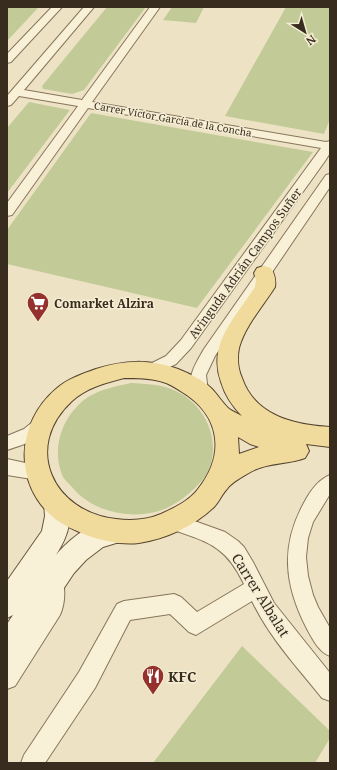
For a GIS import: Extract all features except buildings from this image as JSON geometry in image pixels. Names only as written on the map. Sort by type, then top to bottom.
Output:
[{"type":"main road","points":[[264,273],[266,280],[265,287],[229,345],[227,365],[232,385],[246,407],[258,417],[275,427],[328,444]]},
{"type":"main road","points":[[7,648],[75,552],[89,540],[101,534],[147,530],[175,522],[194,511],[210,496],[221,479],[226,466],[228,452],[224,426],[219,414],[211,402],[200,392],[177,378],[150,371],[124,370],[98,376],[74,387],[54,404],[41,425],[35,448],[38,472],[45,488],[56,503],[73,517],[117,532]]},
{"type":"main road","points":[[219,414],[258,437],[328,444]]},
{"type":"main road","points":[[221,479],[236,467],[252,458],[328,444]]},
{"type":"main road","points":[[7,604],[53,537],[57,527],[58,516],[56,503]]},
{"type":"street","points":[[7,60],[56,7]]},
{"type":"street","points":[[12,95],[89,7]]},
{"type":"street","points":[[7,212],[84,103],[155,7]]},
{"type":"street","name":"Carrer Víctor García de la Concha","points":[[7,84],[12,95],[84,103],[329,145]]},
{"type":"street","name":"Avinguda Adrián Campos Suñer","points":[[150,371],[171,360],[186,344],[329,145]]},
{"type":"street","name":"Avinguda Adrián Campos Suñer","points":[[200,392],[198,375],[209,353],[330,178]]},
{"type":"street","points":[[7,443],[30,434],[41,425]]},
{"type":"street","points":[[7,467],[38,472]]},
{"type":"street","points":[[330,483],[320,493],[309,509],[299,537],[297,569],[307,607],[322,635],[330,646]]},
{"type":"street","name":"Carrer Albalat","points":[[175,522],[219,539],[230,546],[239,556],[267,610],[295,649],[330,690]]},
{"type":"street","points":[[7,678],[53,608],[55,579]]},
{"type":"street","points":[[32,763],[87,680],[124,611],[174,604],[196,625],[255,588]]},
{"type":"green space","points":[[9,7],[38,8],[7,41],[7,9]]},
{"type":"green space","points":[[107,7],[146,7],[84,90],[72,94],[43,89],[42,86]]},
{"type":"green space","points":[[172,7],[204,7],[196,23],[163,20]]},
{"type":"green space","points":[[286,7],[330,7],[330,119],[324,134],[225,116]]},
{"type":"green space","points":[[29,102],[70,110],[7,193],[7,128]]},
{"type":"green space","points":[[91,113],[313,152],[197,308],[7,264],[7,230]]},
{"type":"green space","points":[[131,383],[165,387],[176,391],[188,399],[199,409],[206,421],[211,434],[213,448],[211,461],[206,474],[197,486],[175,504],[159,511],[147,514],[123,514],[99,507],[89,502],[79,495],[67,482],[63,477],[59,466],[58,455],[61,432],[66,422],[79,404],[88,397],[99,392]]},
{"type":"green space","points":[[242,646],[330,731],[330,738],[315,763],[153,763]]},
{"type":"place","name":"Comarket Alzira","points":[[38,322]]},
{"type":"place","name":"KFC","points":[[153,696]]}]
